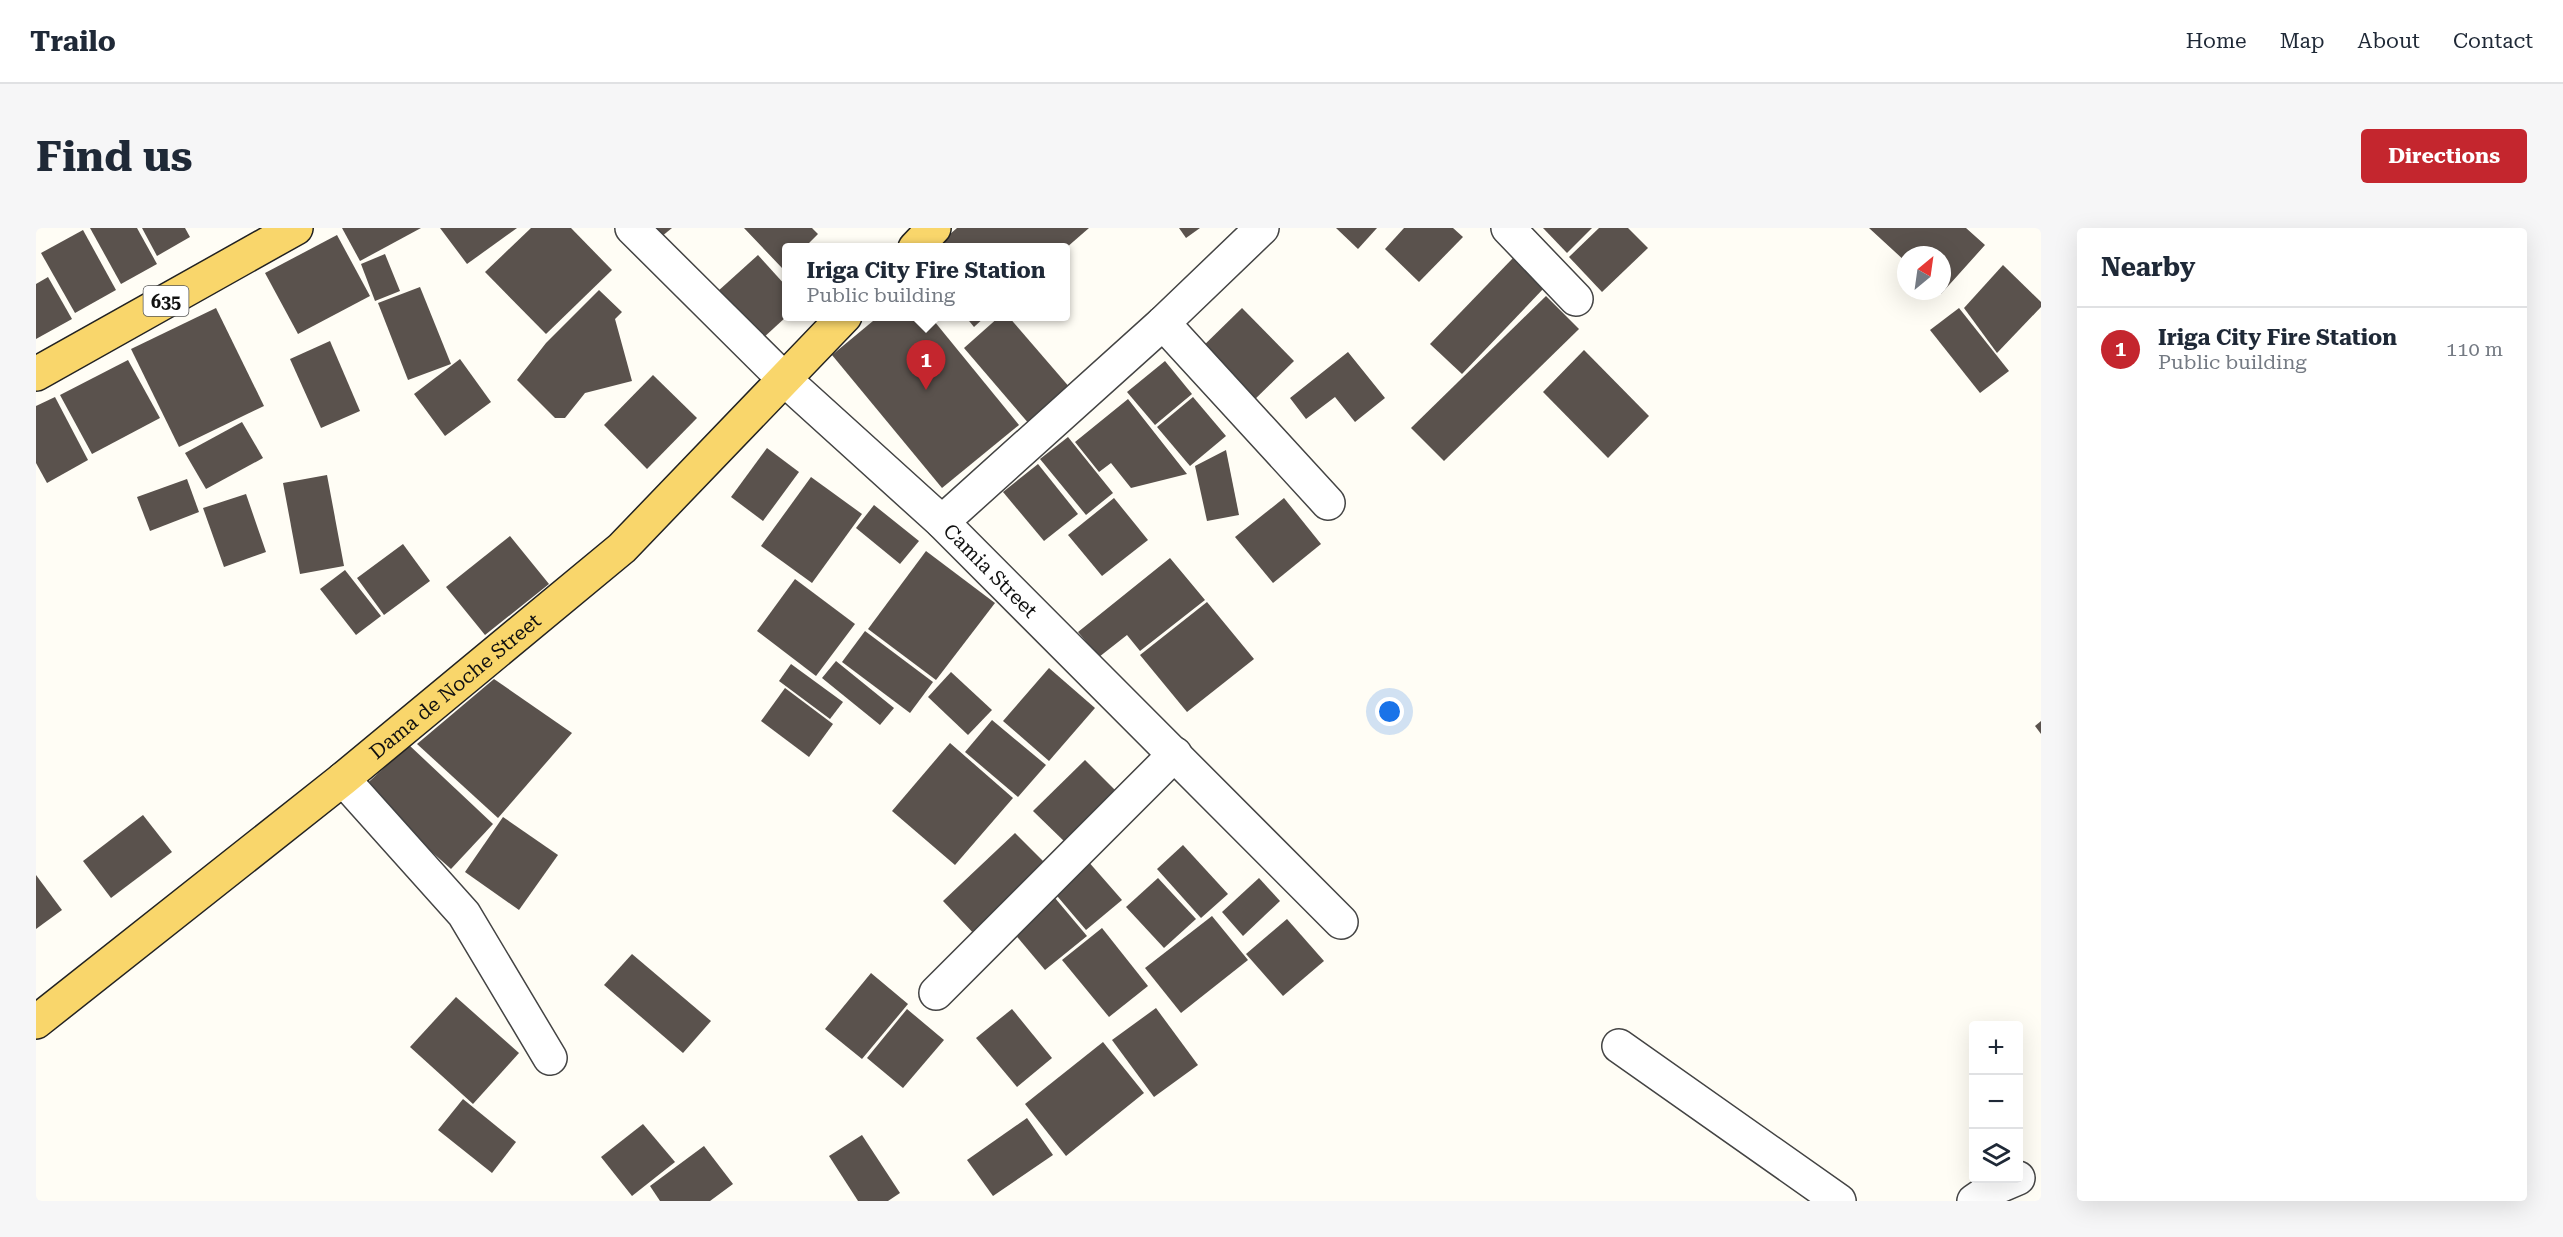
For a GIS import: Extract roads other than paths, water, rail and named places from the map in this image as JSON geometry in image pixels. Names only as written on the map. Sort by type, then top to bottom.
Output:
[{"type":"main road","name":"635","points":[[36,374],[296,228]]},
{"type":"main road","points":[[920,243],[934,228]]},
{"type":"main road","name":"Dama de Noche Street","points":[[36,1022],[343,780],[622,548],[840,321]]},
{"type":"street","name":"Camia Street","points":[[632,228],[783,378],[942,522],[1341,922]]},
{"type":"street","points":[[942,522],[1162,323],[1262,228]]},
{"type":"street","points":[[1508,228],[1576,300]]},
{"type":"street","points":[[1162,323],[1328,503]]},
{"type":"street","points":[[936,993],[1175,754]]},
{"type":"street","points":[[343,780],[464,914],[550,1058]]},
{"type":"street","points":[[1618,1046],[1839,1201]]},
{"type":"street","points":[[2023,1176],[2041,1169]]},
{"type":"street","points":[[1974,1201],[1990,1190],[2006,1183]]},
{"type":"place","name":"Iriga City Fire Station","points":[[926,390]]}]
